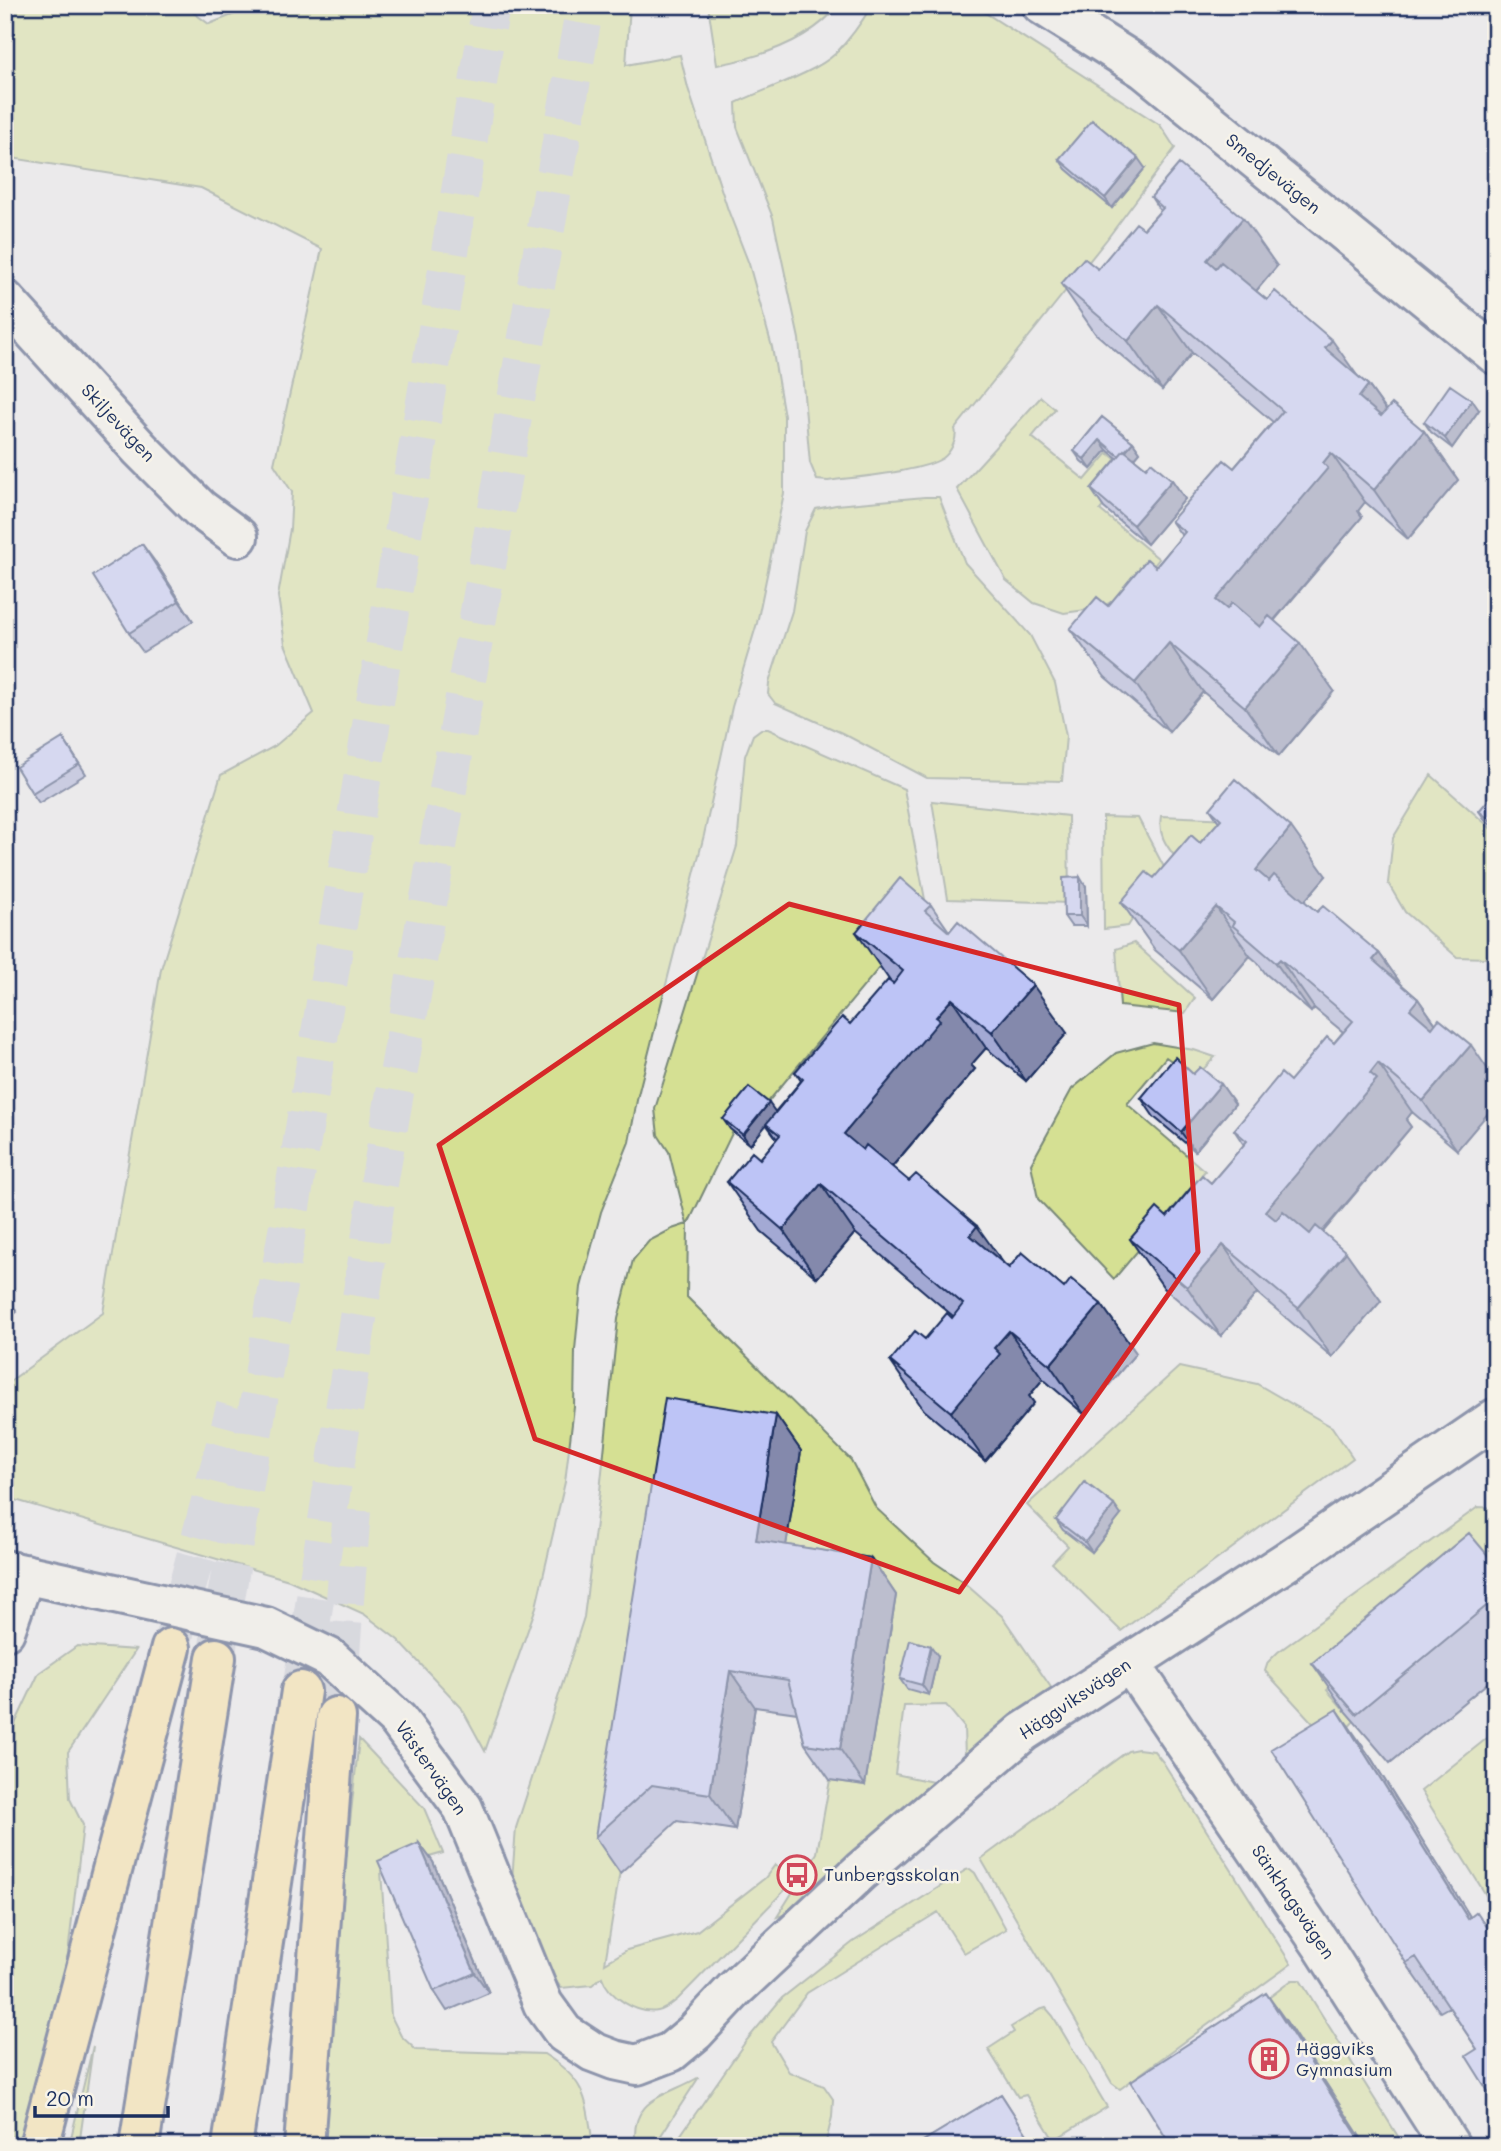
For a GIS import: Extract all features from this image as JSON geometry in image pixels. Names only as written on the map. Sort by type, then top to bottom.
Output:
[{"type":"highway","points":[[39,2146],[171,1648]]},
{"type":"highway","points":[[139,2146],[216,1658]]},
{"type":"highway","points":[[232,2146],[301,1691]]},
{"type":"highway","points":[[304,2146],[337,1717]]},
{"type":"street","name":"Smedjevägen","points":[[1042,5],[1144,69],[1496,355]]},
{"type":"street","name":"Skiljevägen","points":[[5,300],[140,449],[200,509],[238,537]]},
{"type":"street","name":"Häggviksvägen","points":[[695,2032],[735,1989],[861,1871],[1023,1732],[1298,1554],[1496,1418]]},
{"type":"street","points":[[5,1631],[15,1572]]},
{"type":"street","name":"Västervägen","points":[[15,1572],[266,1627],[330,1658],[398,1720],[463,1808],[543,2004],[564,2033],[593,2052],[637,2065],[671,2052],[695,2032]]},
{"type":"street","name":"Sänkhagsvägen","points":[[1130,1662],[1323,1947],[1450,2146]]},
{"type":"highlighted area","points":[[789,904],[1179,1005],[1198,1252],[959,1592],[535,1439],[439,1145]]},
{"type":"green space","points":[[11,5],[183,5],[209,24],[235,14],[237,5],[630,5],[626,65],[680,55],[688,88],[728,210],[749,264],[772,347],[784,416],[784,493],[757,623],[732,707],[704,835],[638,1095],[629,1142],[601,1212],[581,1287],[575,1350],[574,1407],[565,1482],[536,1607],[485,1751],[461,1707],[398,1640],[364,1614],[289,1580],[5,1497],[5,1385],[103,1313],[161,969],[221,775],[275,746],[314,713],[285,644],[278,596],[290,529],[292,492],[274,464],[322,249],[201,188],[5,157],[5,28]]},
{"type":"green space","points":[[708,5],[839,5],[827,18],[799,38],[767,52],[717,65]]},
{"type":"green space","points":[[872,5],[973,5],[1160,125],[1175,148],[1107,239],[955,429],[955,441],[943,458],[920,467],[871,476],[817,480],[810,463],[799,339],[773,218],[737,127],[736,103],[826,61],[850,37]]},
{"type":"green space","points":[[1041,397],[1055,409],[1032,437],[1085,480],[1108,453],[1131,472],[1100,510],[1159,559],[1137,587],[1100,608],[1064,613],[1034,603],[1006,580],[957,489]]},
{"type":"green space","points":[[939,497],[965,563],[1030,635],[1055,683],[1066,736],[1062,781],[927,778],[842,733],[775,703],[768,694],[792,611],[805,531],[816,509]]},
{"type":"green space","points":[[761,729],[768,729],[904,789],[927,910],[768,1102],[753,1090],[688,1224],[687,1297],[851,1460],[876,1508],[934,1562],[962,1581],[1002,1616],[1070,1715],[965,1757],[964,1727],[946,1705],[904,1706],[895,1774],[961,1788],[831,1900],[777,1917],[817,1853],[830,1780],[865,1785],[781,1577],[691,1434],[605,1963],[627,1950],[697,1931],[765,1878],[775,1865],[789,1877],[785,1890],[678,1999],[663,2009],[650,2011],[624,2003],[610,1991],[602,1977],[592,1985],[561,1988],[546,1967],[512,1880],[516,1828],[584,1617],[618,1319],[633,1260],[649,1241],[687,1224],[669,1152],[658,1135],[655,1109],[737,846],[745,756],[753,735]]},
{"type":"green space","points":[[1431,775],[1496,833],[1496,956],[1457,957],[1405,912],[1388,883],[1393,838]]},
{"type":"green space","points":[[932,801],[1068,816],[1069,903],[948,899]]},
{"type":"green space","points":[[1161,816],[1255,820],[1176,858],[1163,838]]},
{"type":"green space","points":[[1103,817],[1138,818],[1165,869],[1128,926],[1104,929]]},
{"type":"green space","points":[[1134,943],[1195,998],[1185,1013],[1120,1006],[1116,949]]},
{"type":"green space","points":[[1153,1043],[1194,1050],[1215,1057],[1195,1078],[1166,1057],[1127,1104],[1205,1171],[1114,1279],[1038,1199],[1031,1164],[1072,1089],[1116,1053]]},
{"type":"green space","points":[[1179,1367],[1257,1384],[1332,1427],[1353,1458],[1121,1631],[1052,1563],[1068,1546],[1027,1505]]},
{"type":"green space","points":[[1478,1507],[1496,1508],[1496,1574],[1485,1562],[1327,1690],[1354,1721],[1331,1743],[1265,1671],[1268,1662],[1278,1652]]},
{"type":"green space","points":[[77,1646],[136,1650],[68,1752],[70,1799],[83,1825],[67,1962],[19,2146],[5,2146],[5,1745],[39,1673]]},
{"type":"green space","points":[[1496,1731],[1496,1911],[1421,1791]]},
{"type":"green space","points":[[359,1739],[424,1808],[443,1853],[381,1871],[391,2016],[401,2036],[416,2050],[544,2054],[577,2082],[586,2103],[593,2146],[315,2146]]},
{"type":"green space","points":[[1128,1751],[1154,1751],[1163,1762],[1291,1964],[1120,2089],[1112,2083],[981,1859]]},
{"type":"green space","points":[[970,1869],[975,1873],[1006,1929],[964,1953],[938,1912],[807,1993],[771,2042],[789,2072],[824,2086],[833,2099],[825,2146],[673,2146],[746,2041],[782,1998],[853,1942]]},
{"type":"green space","points":[[1292,1980],[1300,1980],[1404,2146],[1366,2146],[1286,2021],[1165,2077]]},
{"type":"green space","points":[[1046,2008],[1107,2107],[1054,2140],[1026,2095],[1018,2097],[988,2049],[1014,2032],[1011,2027]]},
{"type":"green space","points":[[93,2046],[79,2146],[69,2146]]},
{"type":"green space","points":[[699,2077],[654,2146],[636,2146],[635,2130],[644,2108]]},
{"type":"building","points":[[1092,120],[1138,158],[1105,198],[1059,159]]},
{"type":"building","points":[[1179,164],[1243,218],[1207,260],[1216,268],[1221,262],[1267,300],[1275,291],[1332,340],[1325,348],[1368,385],[1359,397],[1381,416],[1392,404],[1424,431],[1374,490],[1331,453],[1323,463],[1328,468],[1216,600],[1227,609],[1232,603],[1260,627],[1269,616],[1300,643],[1245,707],[1169,643],[1135,683],[1070,629],[1097,597],[1108,606],[1147,559],[1156,567],[1185,532],[1171,521],[1224,460],[1234,468],[1283,411],[1158,305],[1128,341],[1061,284],[1084,258],[1098,269],[1136,223],[1144,229],[1163,208],[1151,197]]},
{"type":"building","points":[[1450,385],[1472,400],[1445,438],[1424,422]]},
{"type":"building","points":[[1102,417],[1133,442],[1119,456],[1100,440],[1084,459],[1074,451]]},
{"type":"building","points":[[1124,450],[1146,468],[1151,462],[1172,480],[1133,525],[1091,489]]},
{"type":"building","points":[[142,544],[179,601],[129,633],[93,576]]},
{"type":"building","points":[[1496,623],[1496,641],[1487,634]]},
{"type":"building","points":[[63,738],[79,764],[32,793],[16,767]]},
{"type":"building","points":[[1235,779],[1291,827],[1256,870],[1269,881],[1274,875],[1317,912],[1323,906],[1379,953],[1373,960],[1418,999],[1410,1009],[1432,1028],[1439,1019],[1471,1045],[1423,1101],[1378,1063],[1370,1073],[1377,1079],[1265,1211],[1276,1220],[1283,1211],[1310,1234],[1316,1226],[1346,1252],[1298,1308],[1223,1245],[1187,1287],[1130,1239],[1157,1208],[1167,1217],[1202,1175],[1211,1183],[1247,1141],[1234,1130],[1281,1073],[1290,1081],[1327,1037],[1334,1043],[1353,1021],[1280,959],[1276,963],[1232,925],[1234,922],[1216,907],[1179,950],[1121,902],[1146,872],[1154,878],[1191,835],[1200,843],[1221,819],[1210,809]]},
{"type":"building","points":[[1496,791],[1496,825],[1479,811]]},
{"type":"building","points":[[1080,877],[1080,916],[1064,916],[1063,878]]},
{"type":"building","points":[[900,878],[931,905],[925,911],[949,932],[958,921],[1033,985],[992,1032],[952,999],[936,1017],[940,1020],[844,1134],[863,1150],[866,1145],[909,1181],[916,1174],[977,1226],[970,1235],[1009,1268],[1022,1252],[1064,1288],[1071,1279],[1101,1304],[1050,1365],[1009,1331],[994,1348],[1000,1354],[951,1412],[890,1361],[915,1331],[925,1339],[947,1313],[952,1318],[963,1304],[821,1184],[783,1230],[727,1182],[752,1152],[760,1159],[780,1135],[766,1124],[803,1079],[795,1072],[842,1017],[850,1024],[888,980],[893,984],[903,971],[856,932]]},
{"type":"building","points":[[1175,1057],[1193,1074],[1200,1067],[1221,1084],[1181,1132],[1141,1098]]},
{"type":"building","points":[[749,1087],[769,1103],[743,1135],[723,1119]]},
{"type":"building","points":[[665,1398],[776,1415],[756,1540],[871,1558],[840,1749],[805,1744],[788,1680],[730,1671],[710,1794],[652,1785],[595,1837]]},
{"type":"building","points":[[1085,1482],[1114,1505],[1085,1542],[1056,1520]]},
{"type":"building","points":[[1469,1533],[1496,1565],[1496,1598],[1356,1714],[1312,1663]]},
{"type":"building","points":[[910,1640],[931,1646],[922,1685],[900,1679]]},
{"type":"building","points":[[1337,1709],[1468,1919],[1477,1912],[1496,1940],[1496,2104],[1466,2056],[1477,2049],[1416,1957],[1406,1963],[1271,1749]]},
{"type":"building","points":[[419,1843],[475,1973],[434,1991],[378,1861]]},
{"type":"building","name":"Häggviks Gymnasium","points":[[1266,1993],[1364,2146],[1171,2146],[1131,2081]]},
{"type":"building","points":[[1001,2094],[1030,2139],[1019,2146],[915,2146]]},
{"type":"tunnel","points":[[216,1658],[491,5]]},
{"type":"tunnel","points":[[301,1691],[375,1207],[585,5]]},
{"type":"tunnel","points":[[171,1648],[235,1407]]},
{"type":"tunnel","points":[[336,1717],[352,1510]]},
{"type":"place","name":"Tunbergsskolan","points":[[797,1875]]},
{"type":"place","name":"Häggviks Gymnasium","points":[[1269,2059]]}]
